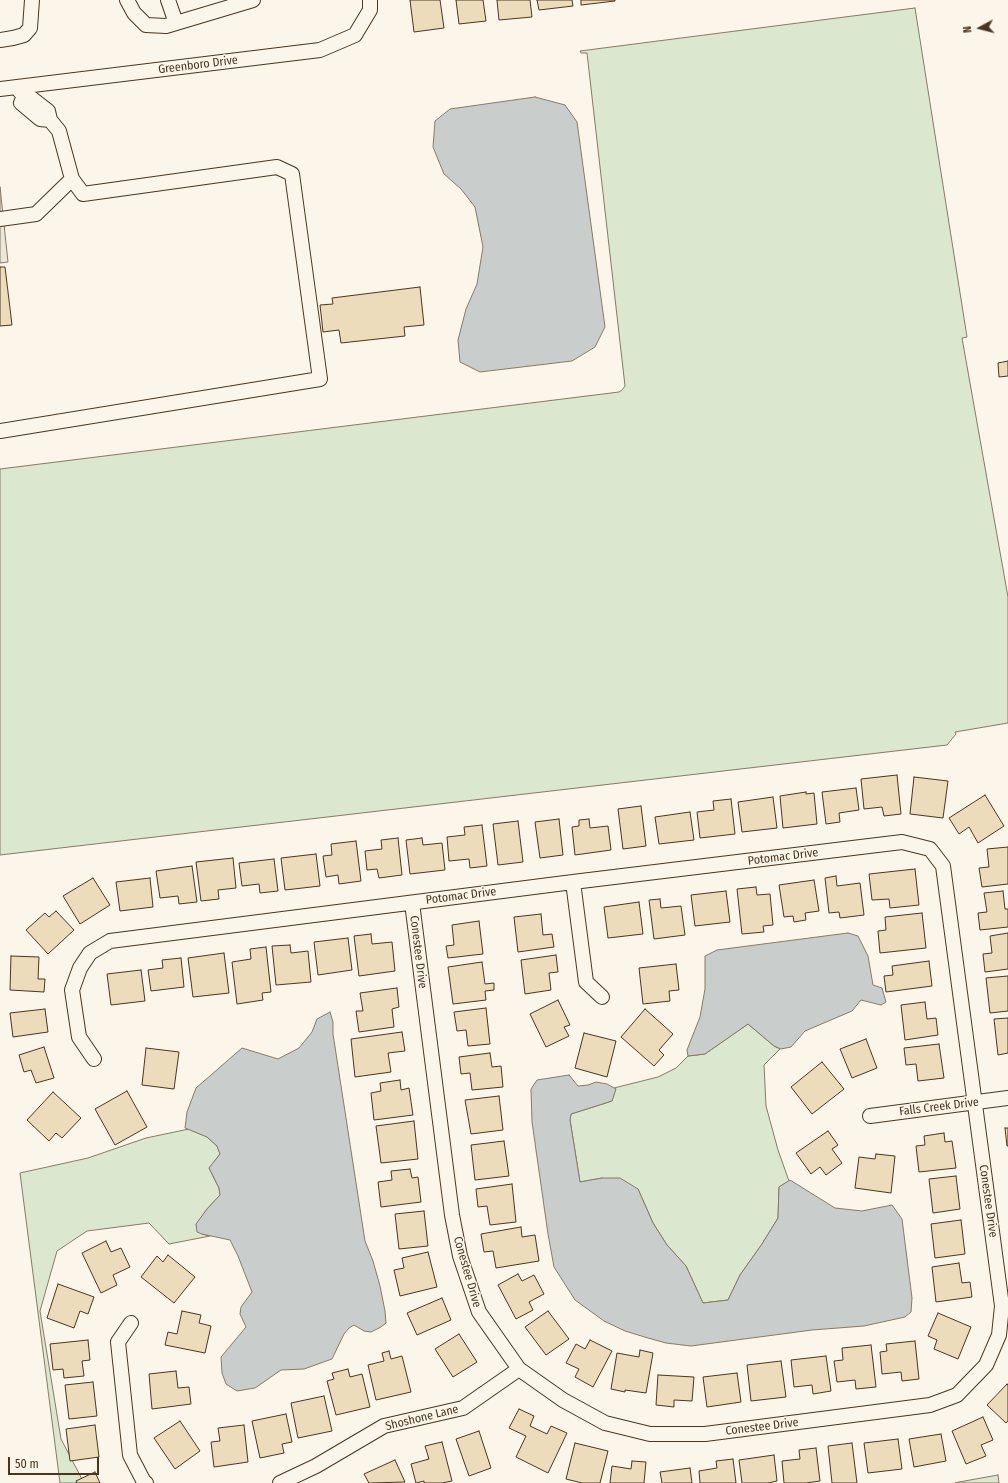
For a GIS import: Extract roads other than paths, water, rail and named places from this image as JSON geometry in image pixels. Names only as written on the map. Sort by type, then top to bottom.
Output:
[{"type":"street","points":[[0,40],[24,35],[30,28],[32,0]]},
{"type":"street","points":[[127,0],[134,13],[146,25],[166,26],[232,3],[253,0]]},
{"type":"street","points":[[168,0],[176,23]]},
{"type":"street","name":"Greenboro Drive","points":[[0,89],[20,91],[320,50],[355,35],[370,10],[370,0]]},
{"type":"street","points":[[0,431],[320,379],[292,174],[277,167],[83,194],[72,179],[59,130],[50,120],[40,119],[21,103],[20,91]]},
{"type":"street","points":[[0,219],[36,214],[72,179]]},
{"type":"street","name":"Potomac Drive","points":[[94,1059],[79,1037],[72,990],[80,968],[90,953],[110,941],[902,842],[930,849],[942,866]]},
{"type":"street","name":"Conestee Drive","points":[[412,903],[451,1207],[460,1256],[479,1312],[519,1368],[563,1400],[605,1423],[650,1434],[705,1434],[930,1405],[957,1395],[986,1365],[998,1335],[1002,1306],[976,1103],[942,866]]},
{"type":"street","points":[[573,882],[586,982],[602,997]]},
{"type":"street","name":"Falls Creek Drive","points":[[870,1116],[1008,1098]]},
{"type":"street","points":[[131,1323],[118,1342],[130,1455],[144,1482],[146,1483]]},
{"type":"street","name":"Shoshone Lane","points":[[280,1483],[316,1466],[384,1426],[463,1408],[519,1368]]}]
